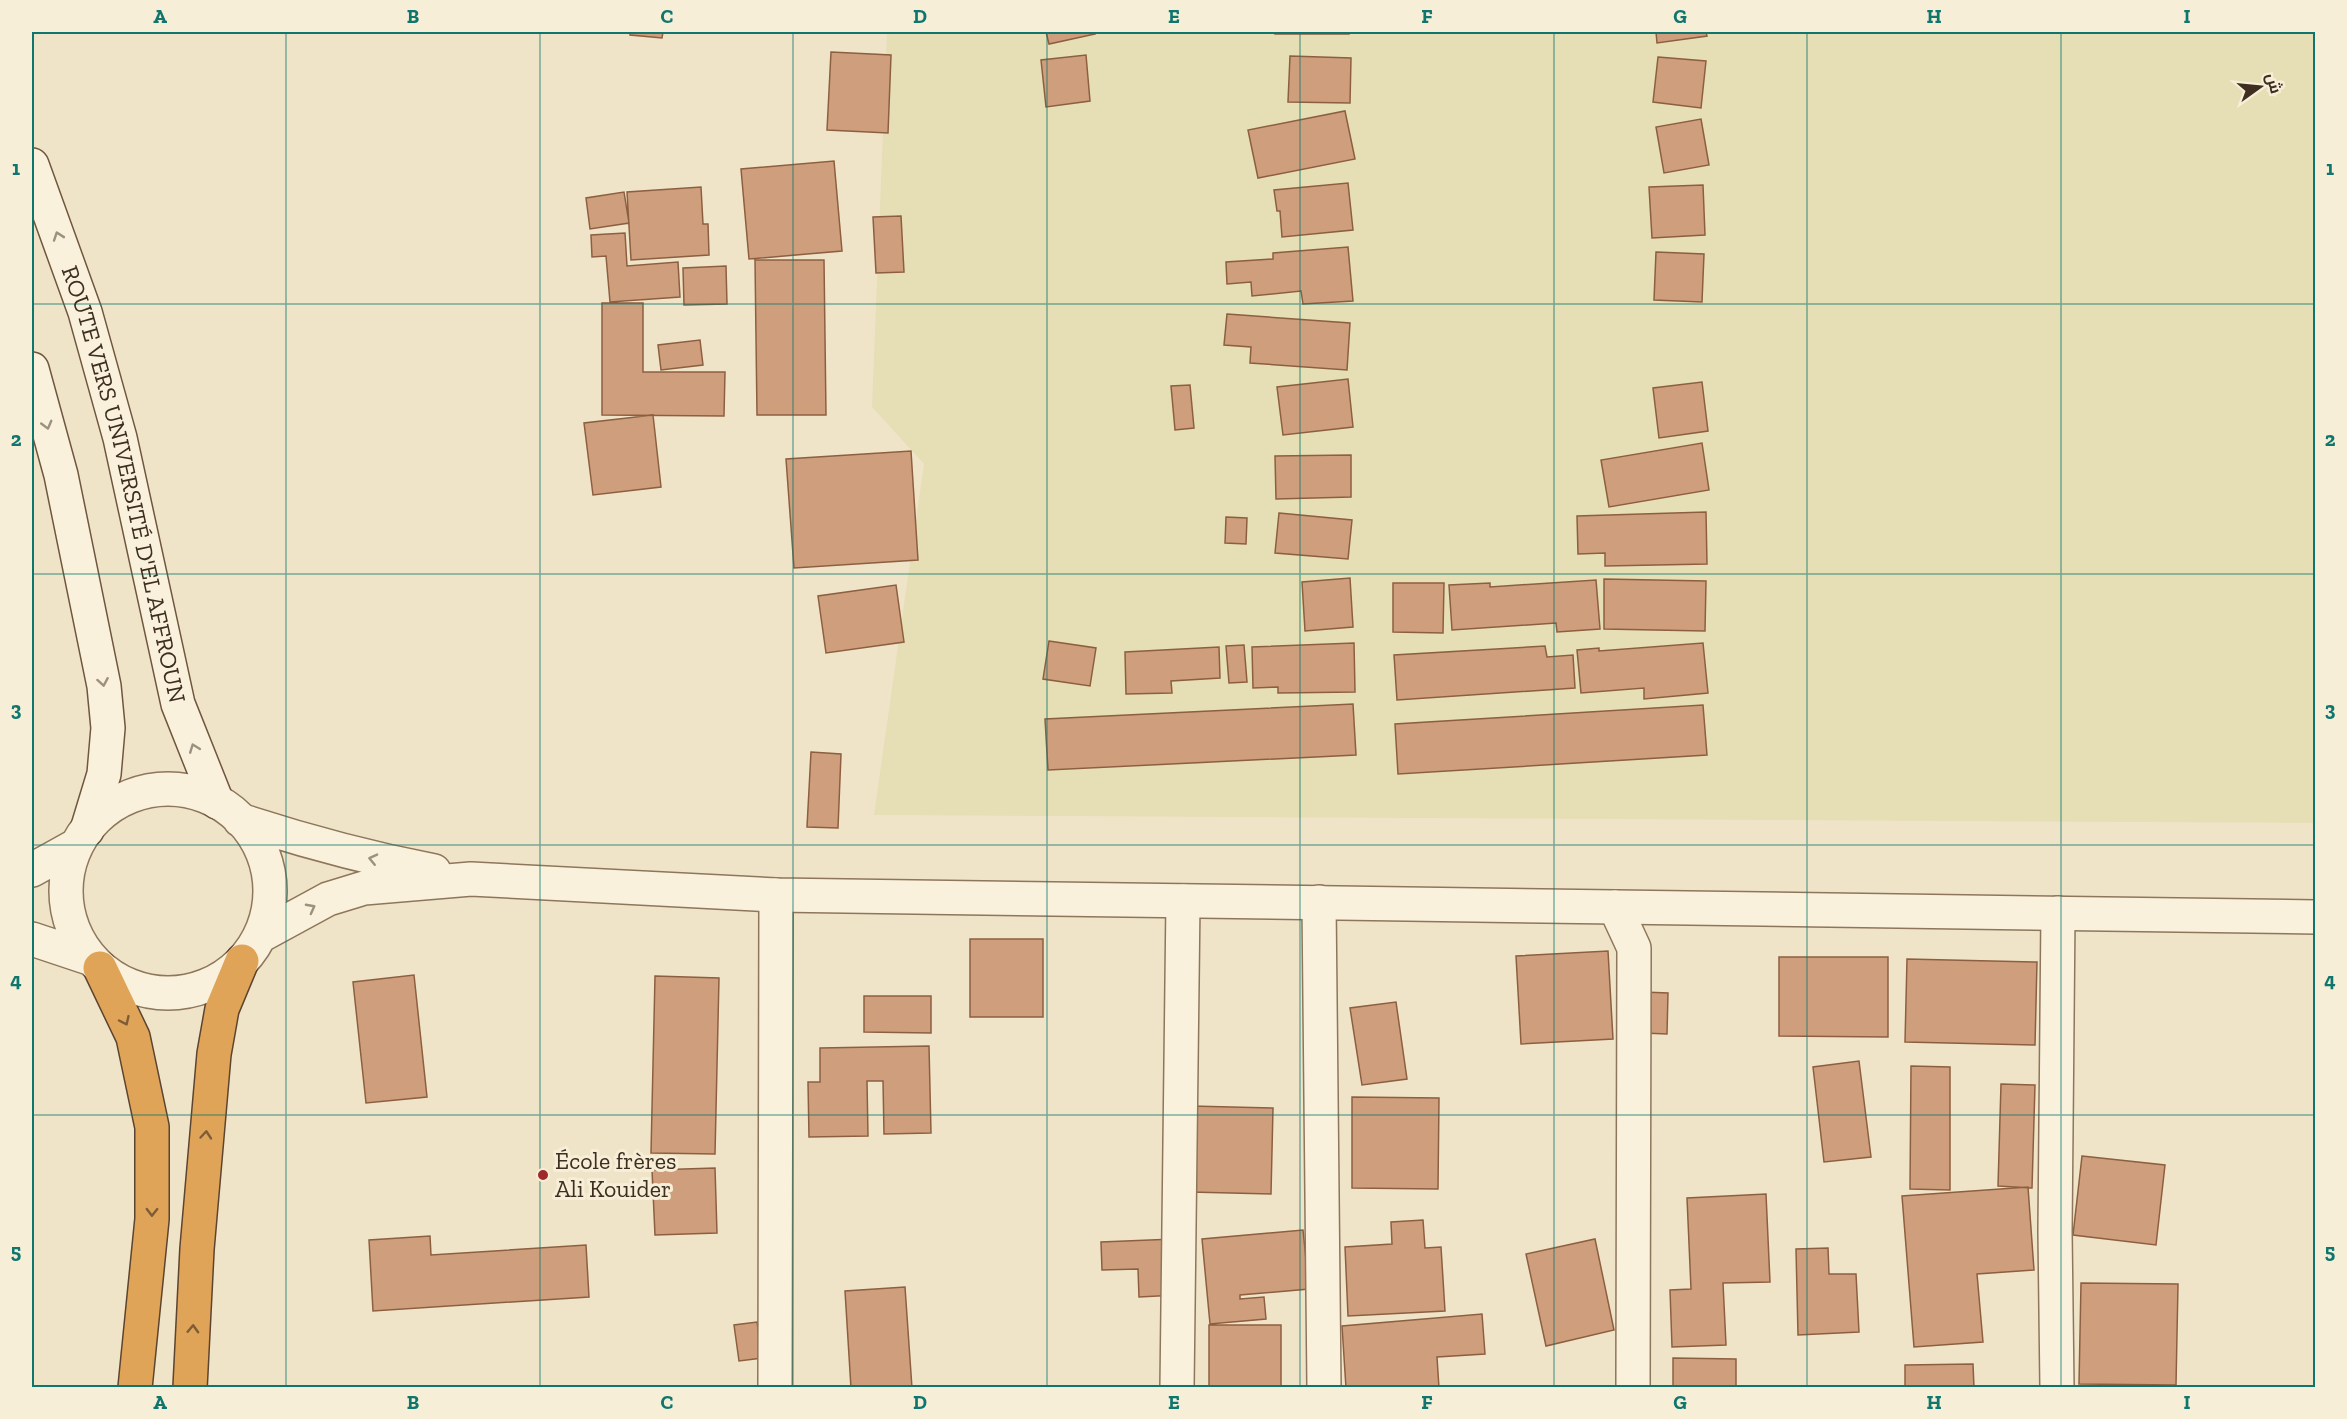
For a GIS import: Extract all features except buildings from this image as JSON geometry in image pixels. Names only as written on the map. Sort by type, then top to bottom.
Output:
[{"type":"highway","points":[[190,1388],[196,1249],[213,1054],[222,1009],[251,949]]},
{"type":"highway","points":[[96,964],[133,1037],[152,1127],[152,1220],[135,1388]]},
{"type":"street","name":"ROUTE VERS UNIVERSITÉ D'EL AFFROUN","points":[[32,165],[85,312],[120,438],[178,704],[229,811]]},
{"type":"street","points":[[32,369],[61,475],[104,686],[108,728],[104,774],[82,837],[70,862],[65,890],[70,919],[81,946],[96,964]]},
{"type":"street","points":[[32,870],[82,837],[102,813],[128,796],[158,789],[189,790],[229,811],[301,840],[371,859],[471,879]]},
{"type":"street","points":[[229,811],[259,846],[269,875],[269,906],[251,949]]},
{"type":"street","points":[[32,939],[96,964],[126,985],[156,993],[188,992],[217,981],[251,949],[328,899],[364,888],[471,879],[776,895],[2316,917]]},
{"type":"street","points":[[775,1388],[776,895]]},
{"type":"street","points":[[1177,1388],[1183,901]]},
{"type":"street","points":[[1319,902],[1324,1388]]},
{"type":"street","points":[[1615,907],[1634,948],[1634,1388]]},
{"type":"street","points":[[2057,1388],[2055,1231],[2058,913]]},
{"type":"shaded area","points":[[887,32],[2315,32],[2315,823],[874,815],[924,464],[872,407]]},
{"type":"place","name":"École frères Ali Kouider","points":[[543,1175]]}]
